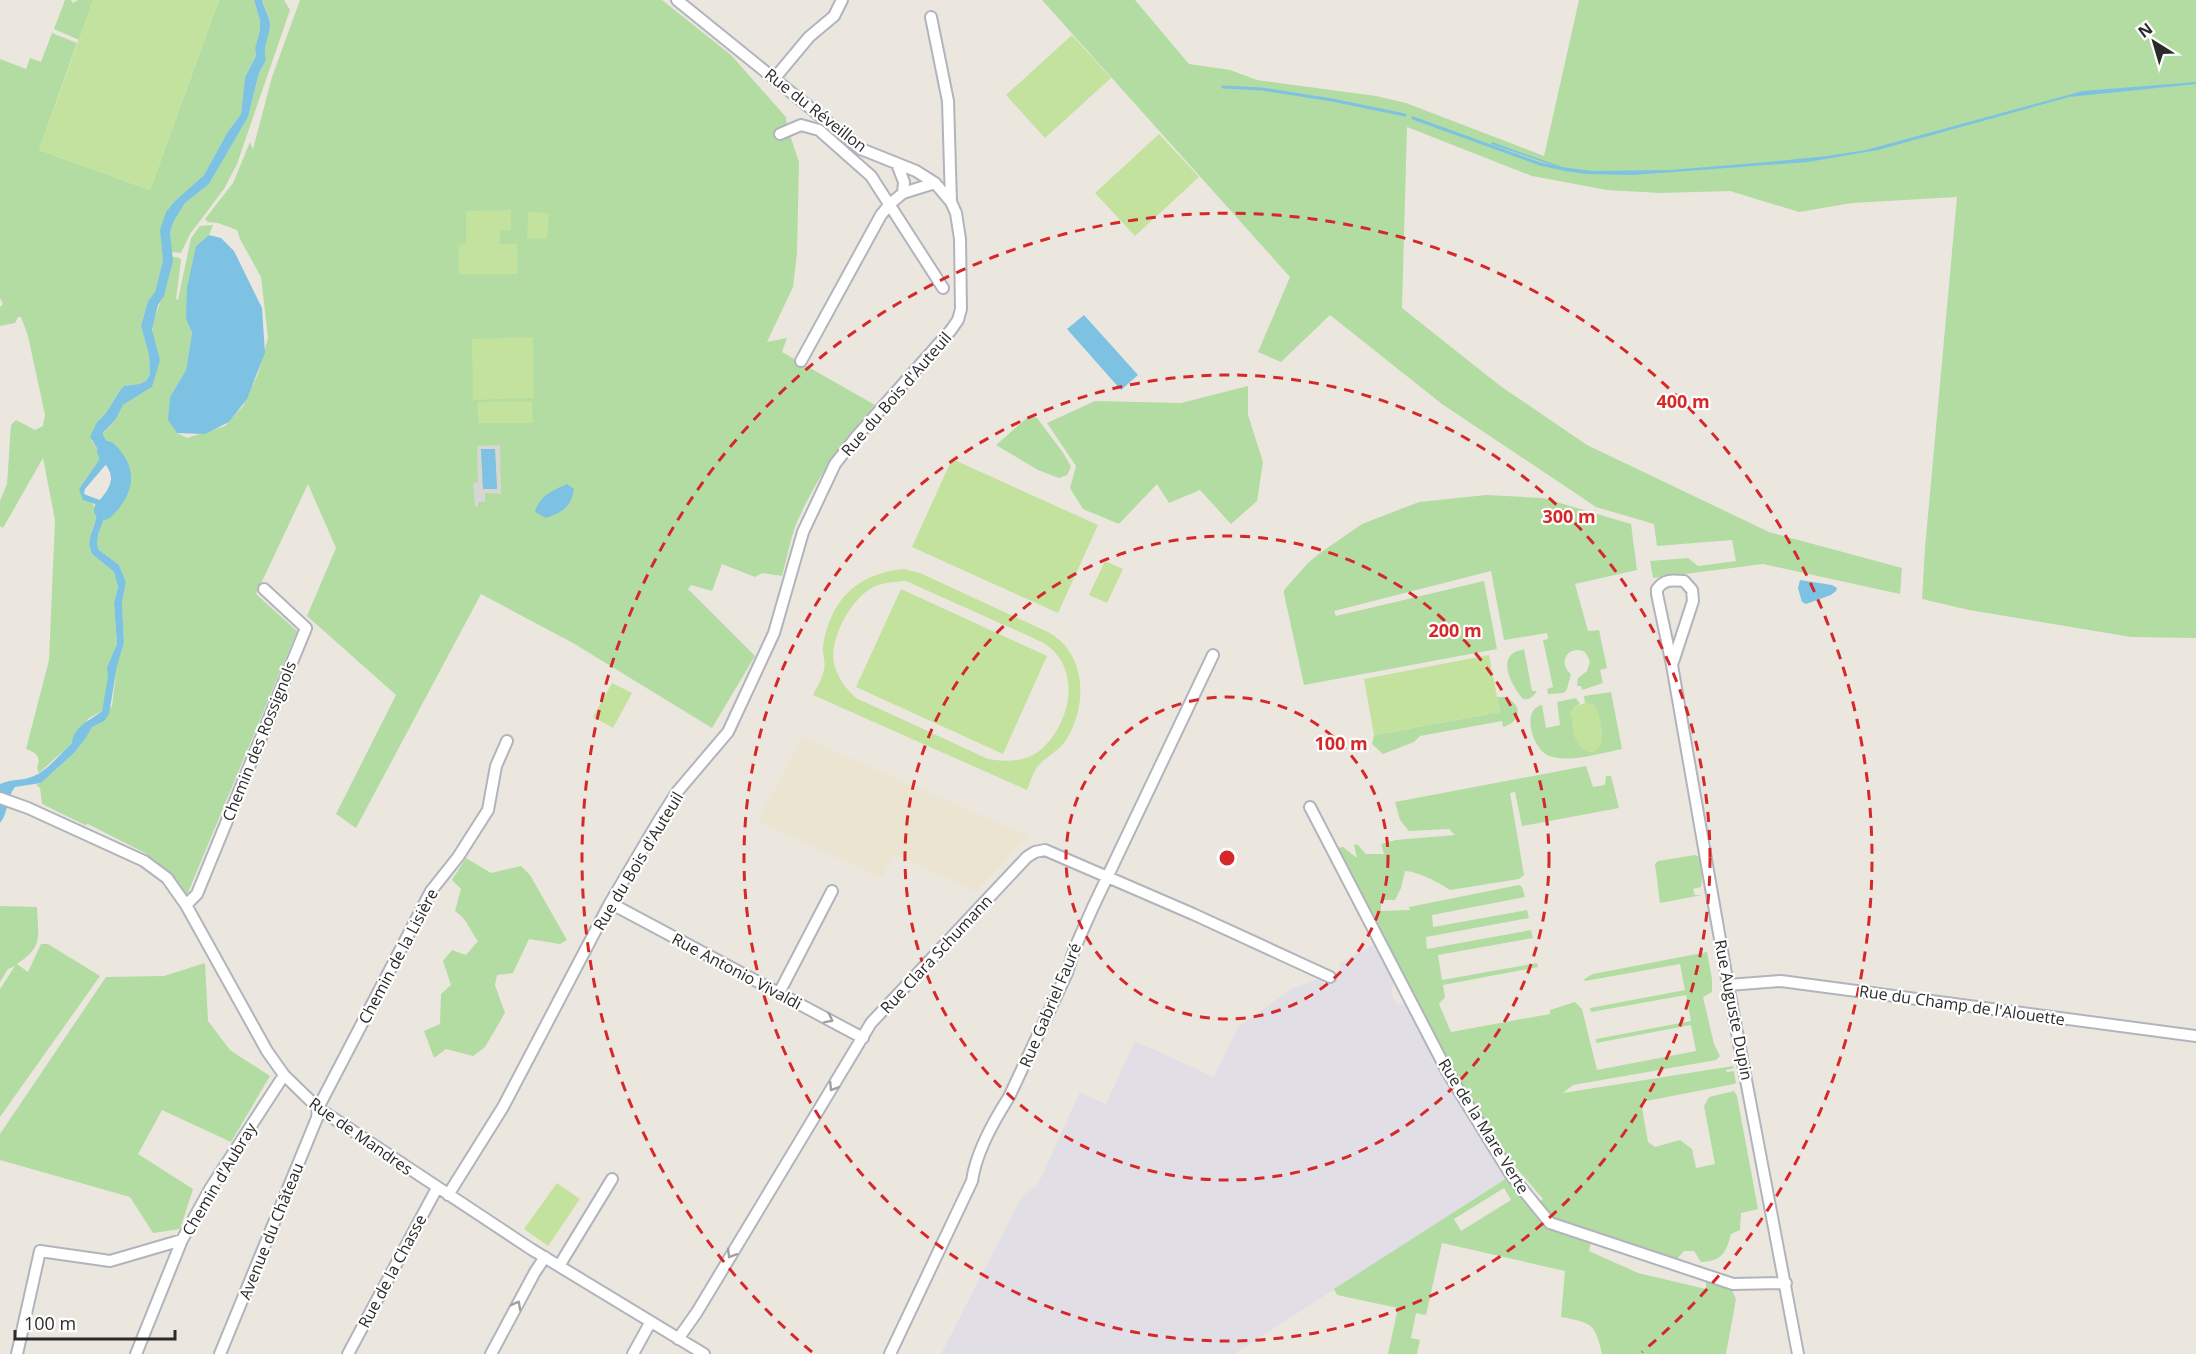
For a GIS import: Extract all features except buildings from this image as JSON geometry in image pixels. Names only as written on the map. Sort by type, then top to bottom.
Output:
[{"type":"street","name":"Rue du Réveillon","points":[[677,0],[861,149],[916,171],[935,183],[951,202],[956,213],[960,239],[961,309],[958,320]]},
{"type":"street","points":[[774,79],[809,37],[834,16],[842,0]]},
{"type":"street","points":[[931,17],[948,100],[951,202]]},
{"type":"street","points":[[780,134],[801,125],[819,130],[871,176],[943,288]]},
{"type":"street","points":[[897,164],[904,182],[903,193]]},
{"type":"street","points":[[801,361],[881,215],[903,193],[935,183]]},
{"type":"street","name":"Rue du Bois d'Auteuil","points":[[448,1195],[503,1107],[610,903],[677,792],[728,732],[774,633],[803,532],[835,464],[958,320]]},
{"type":"street","name":"Rue Auguste Dupin","points":[[1672,665],[1693,601],[1692,590],[1684,581],[1670,580],[1663,582],[1657,589],[1657,594],[1798,1354]]},
{"type":"street","name":"Chemin des Rossignols","points":[[186,905],[196,894],[306,628],[264,589]]},
{"type":"street","name":"Rue Gabriel Fauré","points":[[890,1354],[972,1181],[974,1166],[1067,973],[1074,950],[1107,876],[1213,655]]},
{"type":"street","name":"Chemin de la Lisière","points":[[318,1108],[431,891],[458,857],[488,810],[496,766],[507,741]]},
{"type":"street","name":"Rue de Mandres","points":[[0,798],[28,808],[156,868],[167,878],[186,905],[267,1051],[284,1075],[318,1108],[559,1266],[704,1354]]},
{"type":"street","name":"Rue de la Mare Verte","points":[[1310,807],[1448,1073],[1511,1175],[1550,1223],[1732,1284],[1786,1283]]},
{"type":"street","name":"Rue Clara Schumann","points":[[678,1339],[697,1312],[871,1023],[1027,857],[1035,852],[1045,850],[1107,876],[1330,977]]},
{"type":"street","points":[[778,993],[832,891]]},
{"type":"street","name":"Rue Antonio Vivaldi","points":[[610,903],[863,1038]]},
{"type":"street","name":"Rue du Champ de l'Alouette","points":[[1728,985],[1780,981],[2196,1036]]},
{"type":"street","name":"Chemin d'Aubray","points":[[136,1354],[182,1240],[210,1189],[284,1075]]},
{"type":"street","name":"Avenue du Château","points":[[220,1354],[317,1118],[318,1108]]},
{"type":"street","points":[[559,1266],[612,1179]]},
{"type":"street","name":"Rue de la Chasse","points":[[348,1354],[437,1188]]},
{"type":"street","points":[[17,1354],[40,1251],[110,1261],[182,1240]]},
{"type":"street","points":[[491,1354],[545,1257]]},
{"type":"street","points":[[633,1354],[650,1323]]},
{"type":"shaded area","points":[[500,445],[501,494],[485,493],[485,502],[478,502],[478,507],[475,507],[473,483],[478,482],[477,446]],"holes":[[[495,449],[497,488],[483,489],[481,450]]]},
{"type":"shaded area","points":[[802,737],[1028,836],[976,891],[893,854],[881,878],[758,821]]},
{"type":"shaded area","points":[[1376,943],[1395,979],[1391,993],[1397,1004],[1408,1005],[1507,1178],[1234,1354],[941,1354],[1021,1198],[1038,1184],[1080,1092],[1106,1104],[1135,1041],[1214,1077],[1238,1027],[1293,988],[1318,979],[1328,985],[1340,972],[1340,963]]},
{"type":"green space","points":[[65,0],[71,0],[73,3],[78,0],[93,0],[79,40],[54,29]]},
{"type":"green space","points":[[93,0],[219,0],[150,190],[39,150]]},
{"type":"green space","points":[[219,0],[254,0],[260,21],[255,48],[256,56],[245,77],[241,114],[227,133],[204,175],[176,200],[155,292],[148,301],[141,326],[149,355],[150,374],[146,381],[124,386],[121,389],[106,413],[97,422],[91,440],[100,453],[99,460],[79,489],[97,512],[92,529],[90,550],[114,572],[118,587],[114,603],[117,644],[107,667],[109,677],[102,711],[89,718],[72,743],[39,773],[37,756],[26,749],[49,660],[55,520],[43,458],[3,528],[0,526],[0,501],[7,484],[11,425],[16,420],[35,430],[43,426],[45,415],[28,336],[21,317],[18,317],[15,323],[0,326],[0,307],[3,304],[0,298],[0,59],[26,69],[30,58],[41,62],[52,33],[77,43],[39,150],[150,190]]},
{"type":"green space","points":[[262,0],[284,0],[290,10],[237,164],[224,189],[190,234],[181,253],[171,252],[170,232],[174,221],[185,203],[209,184],[248,117],[259,73],[266,60],[264,55],[270,20]]},
{"type":"green space","points":[[300,0],[662,0],[731,55],[786,117],[799,162],[797,253],[793,287],[767,342],[787,338],[782,352],[875,405],[841,445],[812,491],[790,542],[782,576],[762,573],[755,577],[722,564],[712,591],[691,585],[688,589],[755,656],[712,728],[573,643],[481,594],[356,828],[336,814],[396,695],[307,616],[336,548],[308,484],[256,594],[297,631],[187,895],[145,853],[42,804],[40,788],[36,785],[74,753],[92,727],[112,706],[117,665],[124,643],[122,602],[126,582],[119,565],[99,550],[97,545],[98,535],[108,508],[120,498],[125,482],[121,462],[109,449],[102,435],[116,419],[123,405],[152,387],[153,327],[168,281],[171,256],[180,258],[181,261],[176,299],[178,300],[191,238],[200,226],[213,225],[209,235],[196,246],[186,319],[192,333],[186,370],[170,397],[177,433],[187,438],[225,426],[243,406],[258,374],[268,338],[261,277],[237,230],[208,222],[205,219],[233,183],[250,142],[253,149],[272,77]]},
{"type":"green space","points":[[1042,0],[1135,0],[1189,64],[1230,70],[1257,80],[1376,96],[1406,103],[1544,156],[1579,0],[2196,0],[2196,638],[2131,637],[1969,610],[1922,599],[1957,197],[1852,203],[1799,212],[1730,191],[1661,193],[1607,190],[1532,176],[1407,127],[1402,308],[1499,385],[1587,445],[1769,532],[1902,568],[1900,594],[1763,564],[1653,578],[1650,561],[1688,558],[1698,566],[1736,561],[1732,540],[1657,546],[1654,524],[1596,507],[1442,404],[1330,315],[1281,362],[1258,352],[1290,277]]},
{"type":"green space","points":[[1072,35],[1111,78],[1045,138],[1006,95]]},
{"type":"green space","points":[[1159,134],[1199,177],[1135,236],[1095,193]]},
{"type":"green space","points":[[511,210],[511,230],[500,230],[500,244],[517,244],[518,274],[459,274],[459,245],[466,244],[466,211]]},
{"type":"green space","points":[[528,212],[549,213],[547,239],[527,238]]},
{"type":"green space","points":[[533,337],[534,398],[473,400],[472,339]]},
{"type":"green space","points":[[1248,386],[1248,415],[1263,462],[1257,501],[1231,524],[1200,490],[1169,503],[1157,484],[1119,524],[1083,509],[1070,488],[1076,466],[1047,423],[1095,401],[1181,403]]},
{"type":"green space","points":[[532,401],[533,423],[478,423],[478,402]]},
{"type":"green space","points":[[1029,416],[1037,418],[1064,454],[1071,467],[1067,475],[1059,478],[1038,470],[996,445]]},
{"type":"green space","points":[[952,459],[1098,525],[1058,613],[912,547]]},
{"type":"green space","points":[[1486,495],[1543,498],[1631,524],[1637,570],[1575,584],[1588,631],[1599,630],[1607,668],[1600,670],[1603,683],[1582,690],[1581,686],[1577,686],[1578,678],[1587,671],[1590,661],[1585,652],[1574,651],[1566,656],[1565,660],[1567,670],[1571,674],[1567,689],[1564,693],[1548,694],[1547,689],[1553,687],[1543,640],[1548,639],[1547,633],[1504,640],[1491,571],[1334,611],[1336,616],[1484,581],[1497,649],[1304,685],[1284,590],[1308,563],[1362,524],[1419,502]]},
{"type":"green space","points":[[1105,561],[1123,569],[1107,603],[1089,595]]},
{"type":"green space","points":[[904,569],[920,573],[1050,633],[1067,648],[1078,670],[1080,682],[1076,718],[1063,744],[1037,768],[1027,790],[813,695],[820,682],[825,664],[823,646],[832,615],[840,602],[860,583],[888,572]],"holes":[[[906,581],[1044,643],[1059,657],[1066,671],[1068,700],[1058,729],[1038,752],[1027,758],[1014,760],[988,759],[856,698],[846,687],[835,667],[833,657],[837,635],[848,613],[862,595],[874,587]]]},
{"type":"green space","points":[[901,589],[1047,656],[1003,754],[856,687]]},
{"type":"green space","points":[[1524,649],[1532,691],[1537,691],[1532,697],[1526,699],[1523,699],[1516,690],[1507,665],[1512,654]]},
{"type":"green space","points":[[1489,655],[1500,712],[1374,735],[1364,679]]},
{"type":"green space","points":[[612,683],[632,693],[613,728],[593,717]]},
{"type":"green space","points":[[1611,692],[1622,749],[1584,757],[1564,758],[1547,755],[1542,751],[1533,737],[1531,728],[1530,720],[1536,708],[1542,705],[1546,728],[1560,725],[1557,702],[1576,698],[1580,704],[1574,707],[1571,713],[1590,752],[1597,749],[1602,733],[1596,708],[1585,703],[1584,696]]},
{"type":"green space","points":[[1497,697],[1511,700],[1518,713],[1514,721],[1503,727],[1502,721],[1420,736],[1414,742],[1383,754],[1372,744],[1374,735],[1500,712]]},
{"type":"green space","points":[[1585,703],[1594,705],[1601,725],[1600,746],[1592,752],[1580,747],[1575,739],[1572,724],[1574,707]]},
{"type":"green space","points":[[1586,766],[1593,787],[1605,785],[1606,776],[1611,776],[1619,808],[1522,826],[1515,792],[1510,793],[1524,875],[1519,879],[1450,890],[1422,875],[1405,871],[1395,900],[1381,900],[1381,911],[1410,910],[1409,907],[1519,885],[1522,887],[1525,897],[1432,915],[1433,927],[1527,910],[1529,918],[1426,937],[1427,949],[1531,930],[1533,938],[1438,955],[1442,980],[1537,963],[1538,967],[1443,985],[1445,997],[1439,1004],[1451,1032],[1550,1014],[1550,1010],[1575,1002],[1582,1009],[1597,1070],[1696,1051],[1691,1025],[1596,1043],[1596,1039],[1691,1021],[1686,995],[1591,1012],[1590,1008],[1685,990],[1680,964],[1585,981],[1584,979],[1593,974],[1707,952],[1712,992],[1703,997],[1714,1044],[1720,1056],[1716,1060],[1573,1085],[1563,1093],[1733,1066],[1734,1068],[1726,1070],[1727,1072],[1734,1071],[1736,1083],[1734,1084],[1641,1102],[1648,1142],[1655,1147],[1680,1140],[1692,1149],[1696,1168],[1715,1164],[1704,1106],[1709,1097],[1734,1091],[1737,1096],[1758,1209],[1741,1213],[1740,1230],[1731,1234],[1725,1251],[1714,1260],[1701,1262],[1694,1251],[1684,1251],[1676,1260],[1658,1257],[1641,1247],[1624,1252],[1591,1242],[1589,1251],[1638,1273],[1706,1289],[1706,1279],[1730,1286],[1736,1299],[1726,1354],[1602,1354],[1597,1336],[1590,1326],[1580,1321],[1561,1317],[1565,1271],[1442,1243],[1426,1315],[1416,1313],[1411,1338],[1420,1340],[1417,1354],[1388,1354],[1398,1308],[1337,1295],[1334,1289],[1507,1178],[1533,1207],[1543,1199],[1507,1157],[1454,1075],[1337,848],[1343,847],[1357,858],[1354,845],[1357,844],[1366,854],[1384,854],[1381,844],[1396,840],[1455,835],[1449,829],[1409,831],[1400,820],[1395,802]],"holes":[[[1504,1188],[1511,1200],[1461,1231],[1454,1219]]]},
{"type":"green space","points":[[1695,855],[1700,857],[1703,874],[1701,887],[1693,889],[1695,895],[1702,895],[1660,903],[1655,864],[1658,861]]},
{"type":"green space","points":[[466,858],[491,873],[521,866],[530,875],[567,940],[560,944],[529,939],[513,973],[497,975],[495,985],[505,1013],[485,1047],[473,1056],[446,1049],[434,1058],[424,1031],[440,1024],[441,994],[451,985],[443,961],[452,950],[466,955],[478,941],[466,921],[455,911],[461,889],[452,880]]},
{"type":"green space","points":[[0,906],[37,907],[38,940],[32,952],[17,964],[28,972],[41,944],[48,944],[100,976],[0,1117],[0,989],[15,966],[8,969],[0,982]]},
{"type":"green space","points":[[205,963],[208,1021],[230,1050],[270,1076],[231,1142],[162,1110],[138,1154],[193,1189],[180,1229],[153,1233],[130,1197],[0,1160],[0,1134],[106,977],[164,976]]},
{"type":"green space","points":[[557,1183],[580,1199],[548,1246],[524,1229]]},
{"type":"water","points":[[254,0],[262,0],[270,28],[265,51],[266,60],[259,73],[248,117],[209,184],[185,203],[174,221],[170,232],[173,261],[152,330],[160,360],[152,387],[123,405],[116,419],[103,433],[114,455],[85,489],[84,494],[102,501],[108,508],[98,535],[97,545],[99,550],[119,565],[126,582],[122,602],[124,643],[117,666],[109,714],[104,721],[92,727],[74,753],[41,783],[15,787],[0,823],[0,784],[30,778],[44,770],[72,743],[79,728],[102,711],[108,677],[107,667],[117,644],[114,603],[118,587],[114,572],[92,554],[90,540],[97,510],[95,504],[83,500],[79,489],[99,460],[100,453],[90,437],[97,422],[106,413],[121,389],[124,386],[146,381],[150,374],[149,355],[141,326],[148,301],[155,292],[163,260],[160,230],[166,212],[204,175],[227,133],[241,114],[245,77],[256,56],[255,48],[260,30]]},
{"type":"water","points":[[2196,82],[2196,84],[2069,97],[1878,150],[1808,162],[1633,175],[1587,174],[1565,171],[1491,144],[1492,142],[1562,167],[1592,171],[1670,170],[1768,162],[1866,150],[2083,91]]},
{"type":"water","points":[[209,235],[221,238],[234,251],[262,308],[265,353],[247,399],[229,422],[205,434],[177,433],[168,420],[170,397],[186,370],[192,333],[186,319],[187,288],[196,246]]},
{"type":"water","points":[[1084,315],[1138,375],[1121,390],[1067,329]]},
{"type":"water","points":[[481,449],[495,449],[497,489],[483,489]]},
{"type":"water","points":[[567,484],[574,489],[571,500],[565,508],[546,518],[535,512],[543,498]]},
{"type":"water","points":[[1800,580],[1832,585],[1837,588],[1831,595],[1806,604],[1802,602],[1798,588]]},
{"type":"waterway","points":[[1223,87],[1262,89],[1405,115]]},
{"type":"waterway","points":[[1413,118],[1540,164],[1568,170]]},
{"type":"waterway","points":[[104,510],[116,496],[121,481],[118,466],[107,451]]}]
